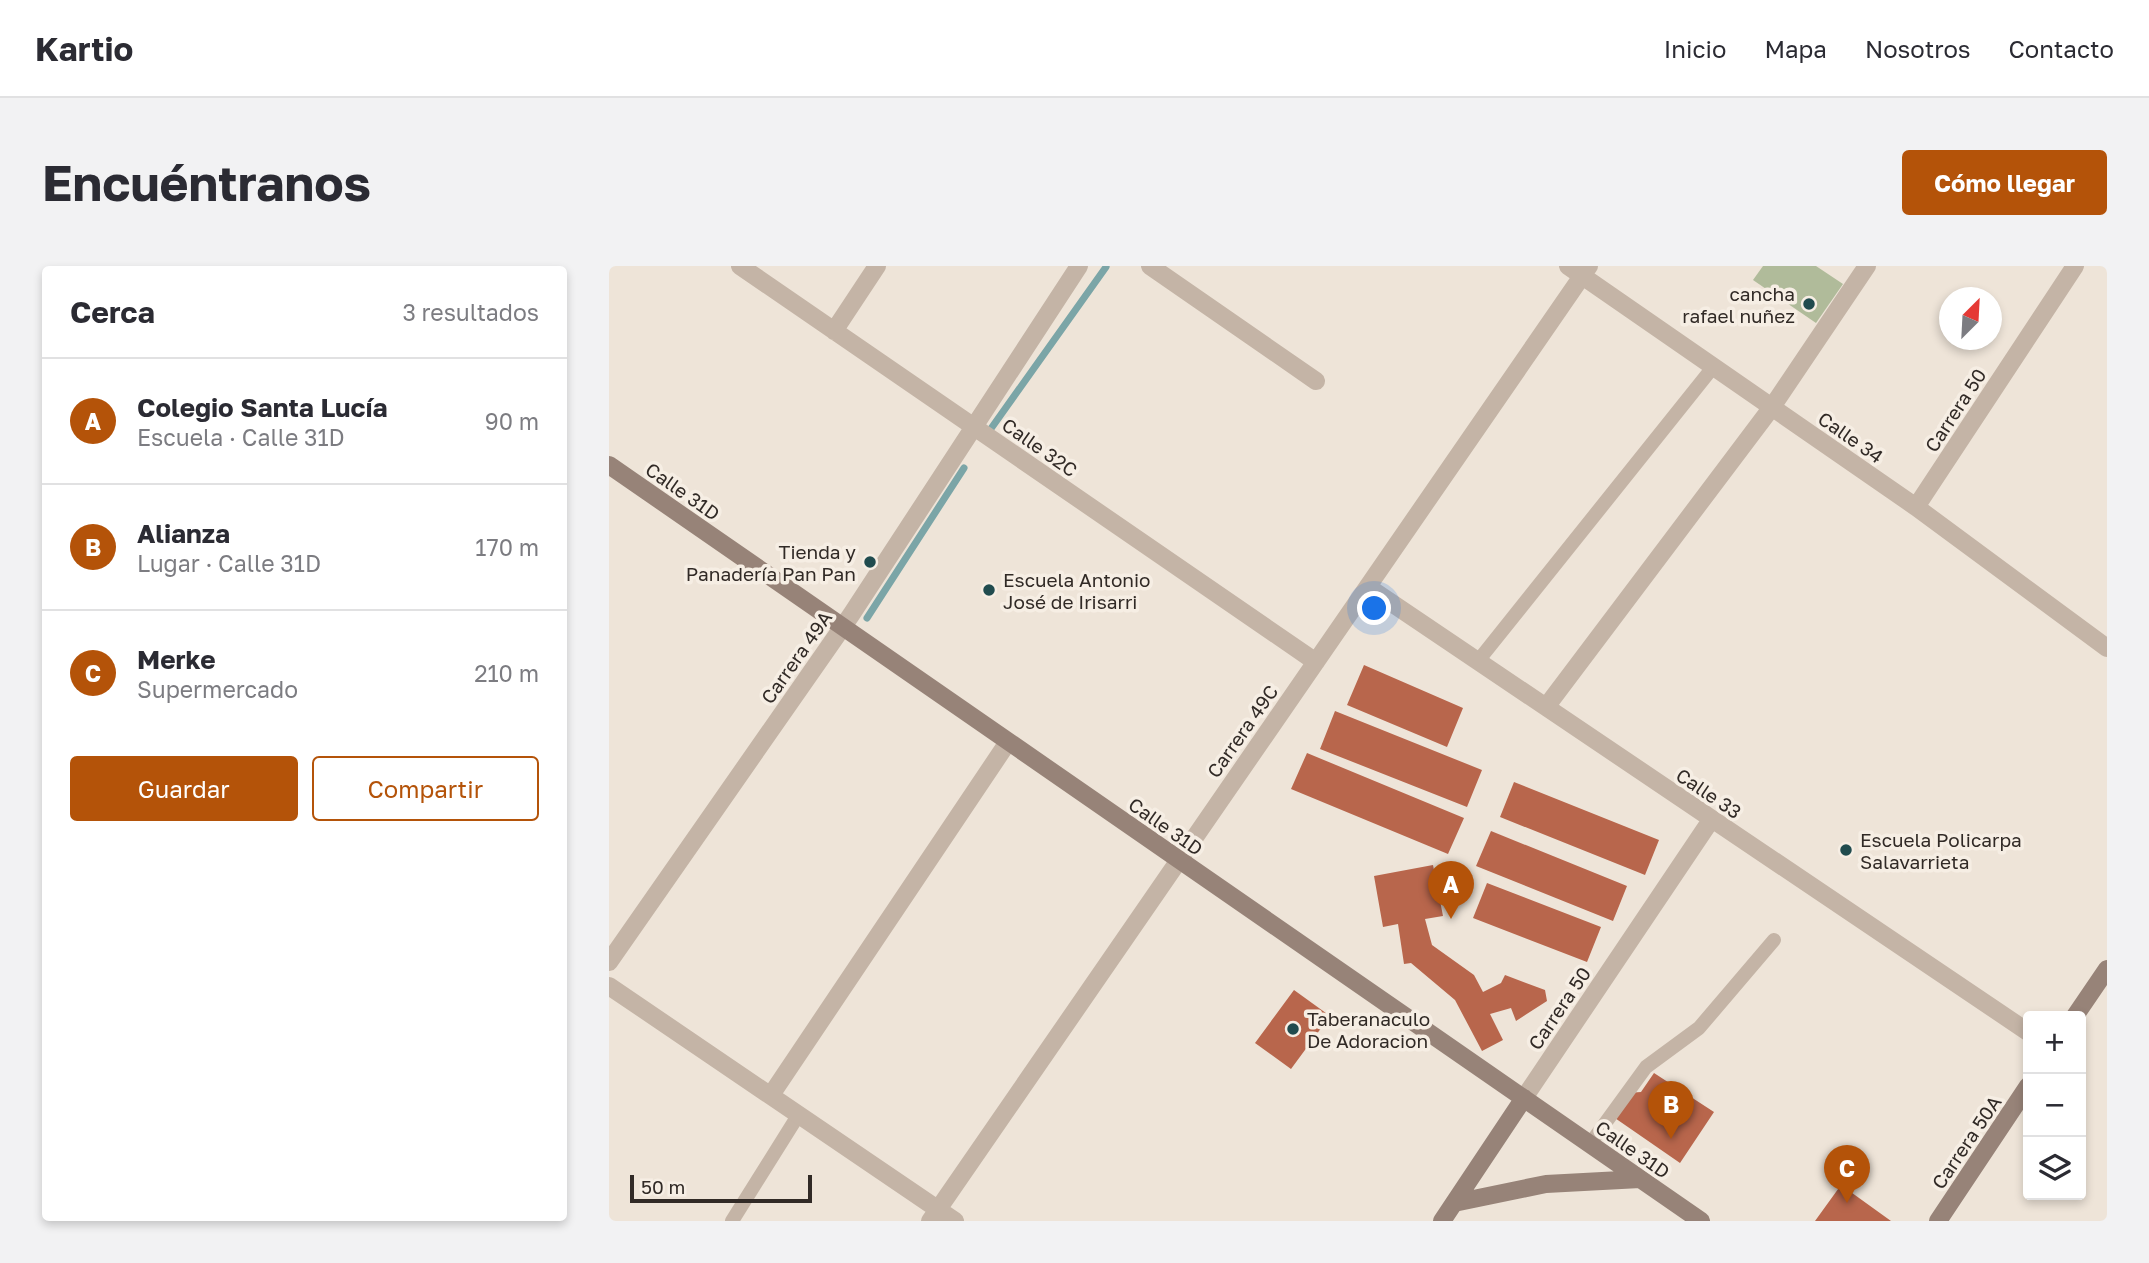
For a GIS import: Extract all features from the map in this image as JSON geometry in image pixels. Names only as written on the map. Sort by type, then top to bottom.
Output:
[{"type":"street","name":"Calle 32C","points":[[740,266],[1316,662]]},
{"type":"street","points":[[834,331],[877,266]]},
{"type":"street","name":"Carrera 49A","points":[[609,962],[842,627],[1079,266]]},
{"type":"street","points":[[1150,266],[1316,381]]},
{"type":"street","points":[[1546,707],[1772,407],[1867,266]]},
{"type":"street","name":"Carrera 50","points":[[1916,506],[2075,266]]},
{"type":"street","name":"Calle 34","points":[[1580,269],[1772,407],[1916,506],[2107,648]]},
{"type":"street","name":"Carrera 49C","points":[[934,1215],[1177,859],[1368,587],[1580,269]]},
{"type":"street","name":"Calle 31D","points":[[609,465],[1701,1221]]},
{"type":"street","name":"Calle 33","points":[[1368,587],[2023,1029]]},
{"type":"street","points":[[771,1095],[1008,742]]},
{"type":"street","name":"Carrera 50","points":[[1442,1221],[1711,820]]},
{"type":"street","points":[[2078,1011],[2107,969]]},
{"type":"street","points":[[609,986],[799,1114],[934,1215],[955,1221]]},
{"type":"street","name":"Carrera 50A","points":[[1938,1221],[2023,1094]]},
{"type":"street","points":[[1454,1203],[1546,1184],[1640,1179]]},
{"type":"lane","points":[[1478,661],[1714,366]]},
{"type":"lane","points":[[1590,1144],[1646,1067],[1699,1028],[1774,940]]},
{"type":"lane","points":[[732,1221],[799,1114]]},
{"type":"green space","name":"cancha rafael nuñez","points":[[1763,266],[1816,266],[1843,284],[1816,323],[1753,280]]},
{"type":"building","points":[[1364,665],[1463,708],[1447,747],[1347,705]]},
{"type":"building","points":[[1335,711],[1482,770],[1467,807],[1320,749]]},
{"type":"building","points":[[1307,753],[1464,818],[1448,854],[1291,789]]},
{"type":"building","points":[[1514,782],[1659,840],[1645,875],[1500,817]]},
{"type":"building","points":[[1491,831],[1627,886],[1613,921],[1476,866]]},
{"type":"building","points":[[1433,865],[1443,916],[1425,919],[1432,945],[1474,975],[1483,992],[1501,983],[1505,975],[1545,990],[1547,1001],[1516,1021],[1511,1008],[1490,1014],[1503,1040],[1482,1051],[1455,1000],[1411,963],[1404,964],[1398,924],[1383,927],[1374,876]]},
{"type":"building","points":[[1487,883],[1601,927],[1587,962],[1473,918]]},
{"type":"building","name":"Taberanaculo De Adoracion","points":[[1294,990],[1330,1016],[1291,1069],[1255,1043]]},
{"type":"building","points":[[1654,1073],[1714,1112],[1680,1163],[1612,1116],[1627,1093],[1641,1092]]},
{"type":"building","points":[[1841,1185],[1891,1221],[1815,1221]]},
{"type":"waterway","points":[[990,430],[1106,267]]},
{"type":"waterway","points":[[867,618],[964,468]]},
{"type":"place","name":"cancha rafael nuñez","points":[[1809,304]]},
{"type":"place","name":"Tienda y Panadería Pan Pan","points":[[870,562]]},
{"type":"place","name":"Escuela Antonio José de Irisarri","points":[[989,590]]},
{"type":"place","name":"Escuela Policarpa Salavarrieta","points":[[1846,850]]},
{"type":"place","name":"Colegio Santa Lucía","points":[[1451,919]]},
{"type":"place","name":"Taberanaculo De Adoracion","points":[[1293,1029]]},
{"type":"place","name":"Alianza","points":[[1671,1139]]},
{"type":"place","name":"Merke","points":[[1847,1203]]}]
